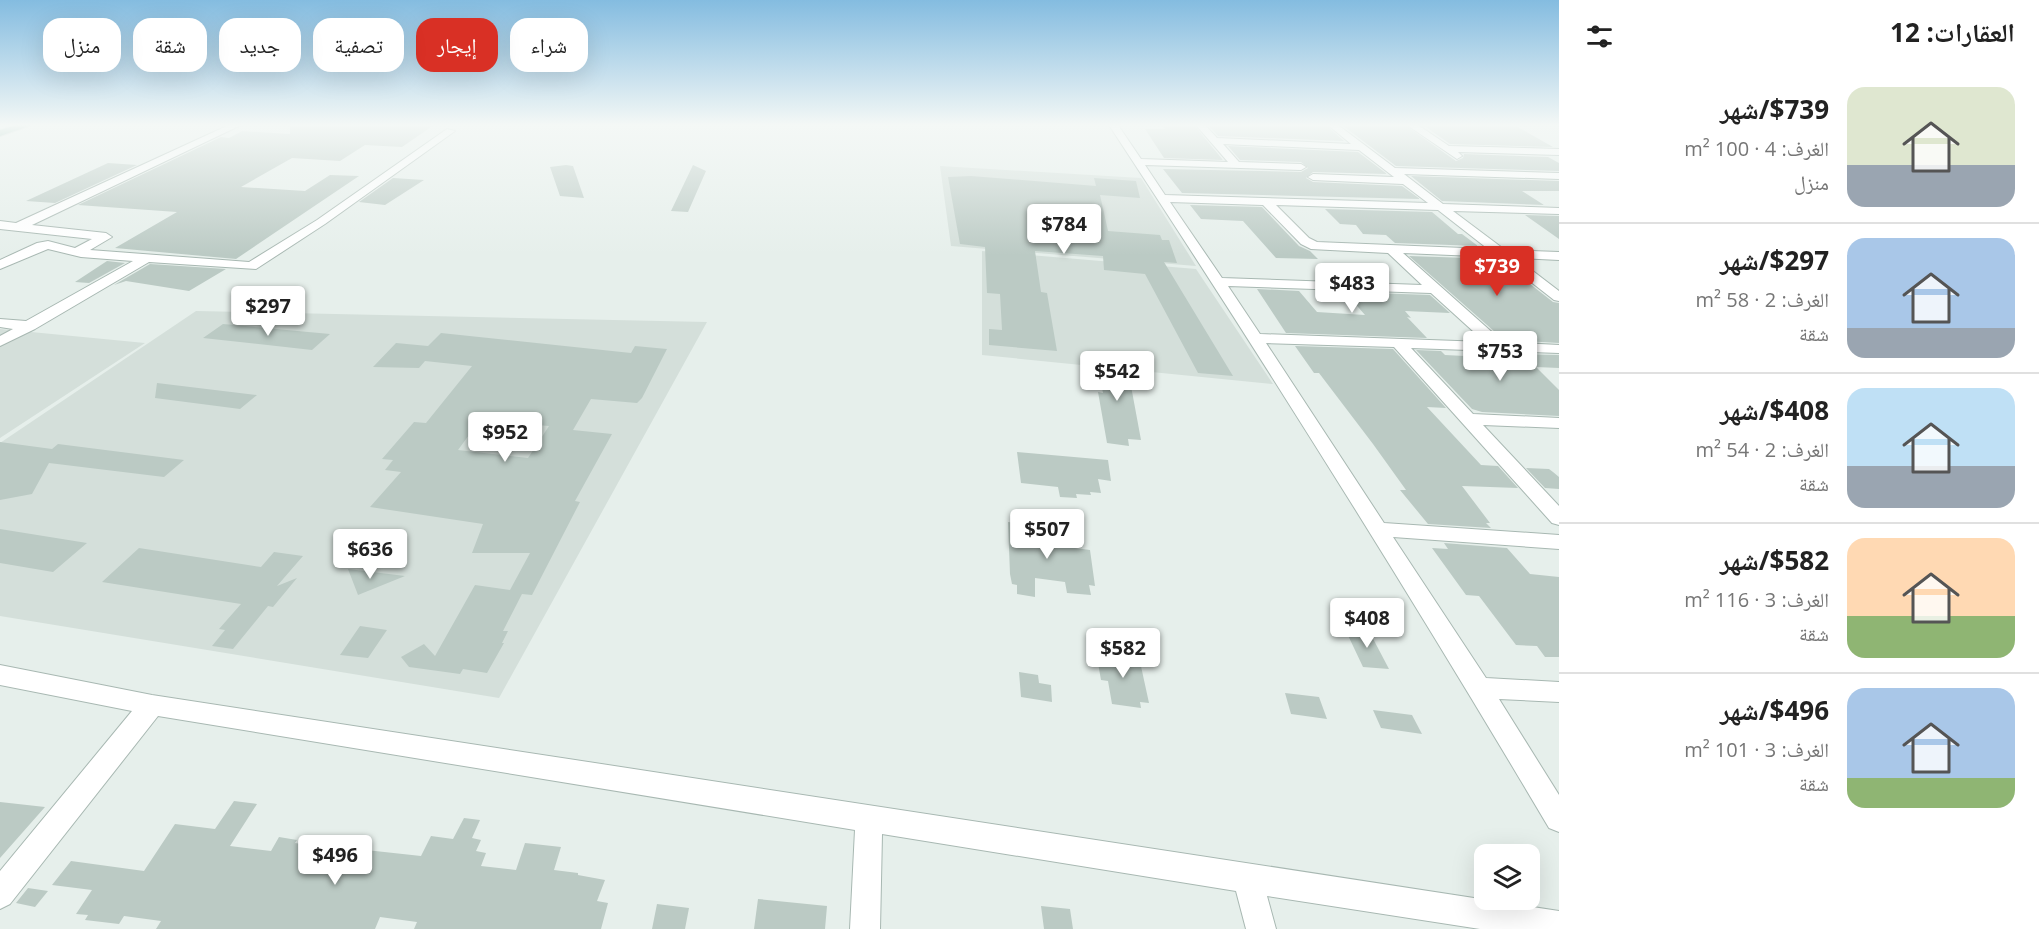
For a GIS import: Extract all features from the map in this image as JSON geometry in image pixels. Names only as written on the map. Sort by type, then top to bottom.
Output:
[{"type":"street","points":[[18,227],[144,168]]},
{"type":"street","points":[[0,265],[48,245],[76,252],[251,266],[321,222],[397,168]]},
{"type":"street","points":[[1142,168],[1256,339],[1479,688],[1549,785],[1559,819]]},
{"type":"street","points":[[1303,168],[1344,204]]},
{"type":"street","points":[[1388,168],[1559,297]]},
{"type":"street","points":[[1476,168],[1483,173]]},
{"type":"street","points":[[1392,171],[1559,176]]},
{"type":"street","points":[[1313,177],[1406,181]]},
{"type":"street","points":[[1160,198],[1559,211]]},
{"type":"street","points":[[1266,201],[1308,244],[1331,247],[1559,256]]},
{"type":"street","points":[[0,225],[106,237],[76,252]]},
{"type":"street","points":[[1392,249],[1499,347]]},
{"type":"street","points":[[0,342],[145,259]]},
{"type":"street","points":[[1217,282],[1435,289]]},
{"type":"street","points":[[1543,285],[1559,286]]},
{"type":"street","points":[[0,323],[30,326]]},
{"type":"street","points":[[1256,339],[1559,350]]},
{"type":"street","points":[[1399,344],[1559,518]]},
{"type":"street","points":[[1470,419],[1559,423]]},
{"type":"street","points":[[1378,529],[1559,542]]},
{"type":"street","points":[[0,675],[152,705],[1083,851],[1248,880],[1559,926]]},
{"type":"street","points":[[1479,688],[1559,692]]},
{"type":"street","points":[[0,894],[152,705]]},
{"type":"street","points":[[864,929],[869,819]]},
{"type":"street","points":[[1248,880],[1261,929]]},
{"type":"shaded area","points":[[940,168],[979,168],[1141,178],[1196,266],[951,246]]},
{"type":"shaded area","points":[[982,251],[1196,269],[1273,384],[982,355]]},
{"type":"shaded area","points":[[196,311],[707,322],[499,698],[0,616],[0,443]]},
{"type":"shaded area","points":[[0,329],[145,343],[0,438]]},
{"type":"building","points":[[96,168],[130,168],[55,203],[26,201]]},
{"type":"building","points":[[155,168],[274,168],[241,187],[305,191],[330,175],[359,176],[236,259],[115,248],[177,212],[78,205]]},
{"type":"building","points":[[550,168],[574,168],[584,198],[560,196]]},
{"type":"building","points":[[691,168],[706,171],[688,212],[671,211]]},
{"type":"building","points":[[1307,168],[1380,168],[1387,174],[1313,172],[1306,178],[1313,182],[1402,186],[1420,199],[1182,193],[1163,169],[1301,172]]},
{"type":"building","points":[[1473,168],[1559,168],[1559,171]]},
{"type":"building","points":[[971,176],[1096,186],[1094,178],[1136,181],[1140,198],[1100,195],[1108,231],[1160,235],[1162,240],[1169,240],[1177,263],[1164,262],[1233,376],[1198,373],[1145,274],[1104,270],[1103,256],[1035,251],[1041,292],[1047,293],[1057,351],[989,345],[989,329],[1002,330],[1000,294],[987,293],[985,247],[960,244],[948,177]]},
{"type":"building","points":[[1411,176],[1559,181],[1559,191],[1522,191],[1544,205],[1442,201]]},
{"type":"building","points":[[393,178],[424,180],[385,205],[359,202]]},
{"type":"building","points":[[1190,205],[1262,207],[1299,246],[1310,251],[1318,259],[1276,258],[1243,221],[1201,219]]},
{"type":"building","points":[[1325,209],[1432,212],[1458,234],[1462,234],[1478,246],[1395,243],[1386,235],[1363,234],[1356,225],[1340,224]]},
{"type":"building","points":[[1525,215],[1559,216],[1559,239]]},
{"type":"building","points":[[1409,256],[1498,259],[1553,302],[1559,303],[1559,343],[1504,340]]},
{"type":"building","points":[[107,261],[125,263],[89,283],[75,282]]},
{"type":"building","points":[[150,264],[226,269],[189,291],[126,281],[114,285]]},
{"type":"building","points":[[1257,289],[1299,291],[1317,312],[1365,315],[1345,292],[1430,295],[1450,313],[1405,311],[1411,318],[1407,317],[1427,338],[1286,333]]},
{"type":"building","points":[[223,324],[330,334],[312,350],[203,338]]},
{"type":"building","points":[[441,333],[631,353],[635,346],[667,349],[642,398],[637,403],[591,399],[573,430],[612,434],[575,501],[580,502],[532,595],[522,594],[503,631],[508,631],[502,643],[504,643],[487,673],[463,669],[460,674],[409,667],[401,657],[424,644],[435,656],[475,585],[510,590],[530,553],[472,553],[483,524],[370,507],[401,472],[385,470],[393,460],[382,459],[414,422],[426,423],[472,366],[425,361],[419,368],[373,367],[396,343],[428,346]],"holes":[[[480,420],[549,426],[528,458],[458,450]]]},
{"type":"building","points":[[1295,346],[1393,349],[1446,408],[1427,407],[1481,465],[1498,466],[1518,488],[1462,486],[1490,523],[1486,523],[1491,528],[1428,524],[1400,490],[1406,490],[1373,444],[1319,373],[1314,373]]},
{"type":"building","points":[[1416,350],[1441,351],[1445,355],[1525,359],[1519,354],[1559,355],[1559,368],[1536,367],[1559,390],[1559,416],[1482,412],[1472,409]]},
{"type":"building","points":[[1096,357],[1126,359],[1141,440],[1128,439],[1129,446],[1107,443],[1098,392],[1103,393]]},
{"type":"building","points":[[157,383],[257,395],[240,409],[155,398]]},
{"type":"building","points":[[0,442],[52,449],[58,444],[184,460],[164,477],[49,463],[32,494],[0,500]]},
{"type":"building","points":[[1017,452],[1108,460],[1111,481],[1098,479],[1101,493],[1076,494],[1077,498],[1060,497],[1058,487],[1021,483]]},
{"type":"building","points":[[1526,468],[1549,469],[1559,477],[1559,489],[1545,488]]},
{"type":"building","points":[[1008,522],[1059,527],[1060,537],[1074,539],[1075,548],[1090,550],[1095,586],[1089,585],[1091,595],[1067,593],[1065,582],[1035,578],[1035,597],[1017,594],[1017,585],[1012,584],[1010,574]]},
{"type":"building","points":[[0,529],[87,543],[53,572],[0,563]]},
{"type":"building","points":[[1444,543],[1507,548],[1530,574],[1559,577],[1559,657],[1545,657],[1537,646],[1516,645],[1479,596],[1466,595],[1432,548],[1448,549]]},
{"type":"building","points":[[139,548],[261,567],[274,552],[303,556],[277,586],[297,578],[273,607],[268,606],[233,649],[212,646],[225,630],[219,629],[241,604],[102,582]]},
{"type":"building","points":[[348,569],[405,576],[358,595]]},
{"type":"building","points":[[360,626],[387,630],[368,658],[340,655]]},
{"type":"building","points":[[1345,629],[1369,631],[1389,669],[1363,667]]},
{"type":"building","points":[[1096,652],[1139,657],[1149,703],[1140,702],[1141,708],[1112,704],[1108,681],[1101,680]]},
{"type":"building","points":[[1019,672],[1038,675],[1039,683],[1051,685],[1052,702],[1021,697]]},
{"type":"building","points":[[1285,693],[1319,697],[1327,719],[1291,714]]},
{"type":"building","points":[[1373,710],[1412,715],[1422,734],[1381,728]]},
{"type":"building","points":[[234,801],[257,804],[230,846],[271,851],[279,837],[297,840],[295,843],[336,849],[340,841],[368,845],[366,850],[421,856],[431,836],[453,839],[464,818],[480,820],[472,838],[481,840],[476,851],[486,853],[481,866],[516,870],[525,843],[561,847],[554,870],[605,880],[597,901],[608,903],[601,929],[414,929],[417,922],[380,917],[375,929],[156,929],[161,921],[124,916],[119,924],[85,920],[88,915],[76,914],[92,890],[52,885],[71,861],[144,871],[175,824],[215,829]]},
{"type":"building","points":[[0,802],[45,807],[0,858]]},
{"type":"building","points":[[28,888],[48,891],[35,907],[16,903]]},
{"type":"building","points":[[758,899],[827,906],[825,929],[754,929]]},
{"type":"building","points":[[657,904],[689,908],[685,929],[652,929]]},
{"type":"building","points":[[1041,906],[1070,909],[1073,929],[1044,929]]}]
